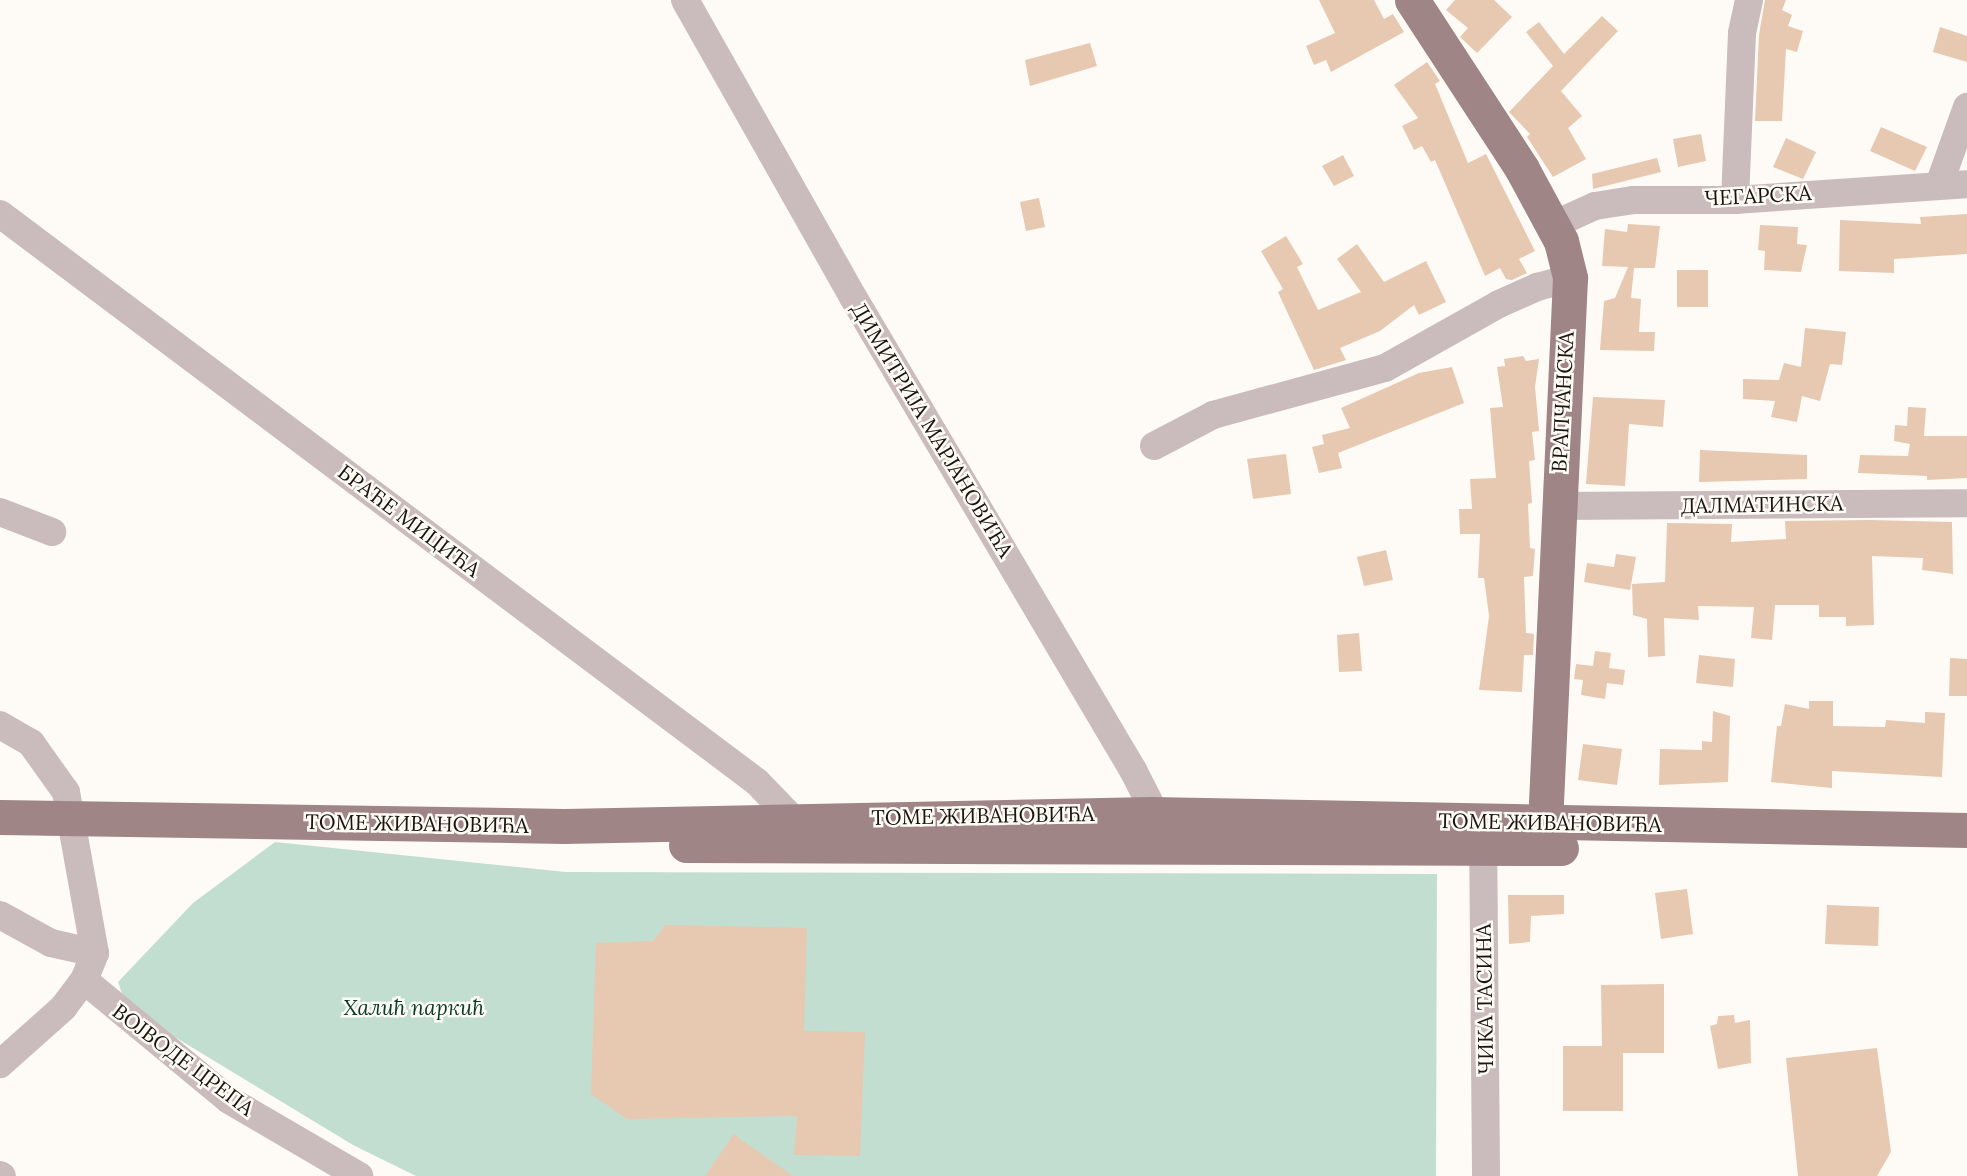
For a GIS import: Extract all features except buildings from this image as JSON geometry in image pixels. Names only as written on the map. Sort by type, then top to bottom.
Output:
[{"type":"main road","name":"ВРАПЧАНСКА","points":[[1412,0],[1522,169],[1553,225],[1570,278],[1544,835]]},
{"type":"main road","name":"ТОМЕ ЖИВАНОВИЋА","points":[[0,817],[74,831]]},
{"type":"main road","name":"ТОМЕ ЖИВАНОВИЋА","points":[[0,841],[74,831],[1150,830],[1544,835],[1967,851]]},
{"type":"main road","name":"ТОМЕ ЖИВАНОВИЋА","points":[[1544,835],[1967,830]]},
{"type":"street","name":"ДИМИТРИЈА МАРЈАНОВИЋА","points":[[670,0],[690,9],[860,309],[1133,770],[1150,830]]},
{"type":"street","points":[[1735,200],[1742,33],[1749,0]]},
{"type":"street","points":[[1939,185],[1967,107]]},
{"type":"street","name":"ЧЕГАРСКА","points":[[1553,225],[1608,202],[1735,200],[1967,184]]},
{"type":"street","name":"БРАЋЕ МИЦИЋА","points":[[0,215],[757,782],[790,832]]},
{"type":"street","points":[[1154,446],[1213,415],[1385,368],[1499,304],[1536,287],[1570,278]]},
{"type":"street","name":"ДАЛМАТИНСКА","points":[[1558,506],[1967,503]]},
{"type":"street","points":[[0,512],[52,532]]},
{"type":"street","points":[[0,725],[31,743],[57,774],[74,831],[95,953],[84,980],[40,1031],[0,1064]]},
{"type":"street","name":"ЧИКА ТАСИНА","points":[[1483,834],[1486,1176]]},
{"type":"street","points":[[0,915],[51,943],[95,953]]},
{"type":"street","name":"ВОЈВОДЕ ЦРЕПА","points":[[84,980],[229,1100],[359,1176]]},
{"type":"green space","name":"Халић паркић","points":[[275,842],[566,872],[1437,874],[1436,1176],[416,1176],[353,1145],[127,1008],[118,982],[193,903]]}]
